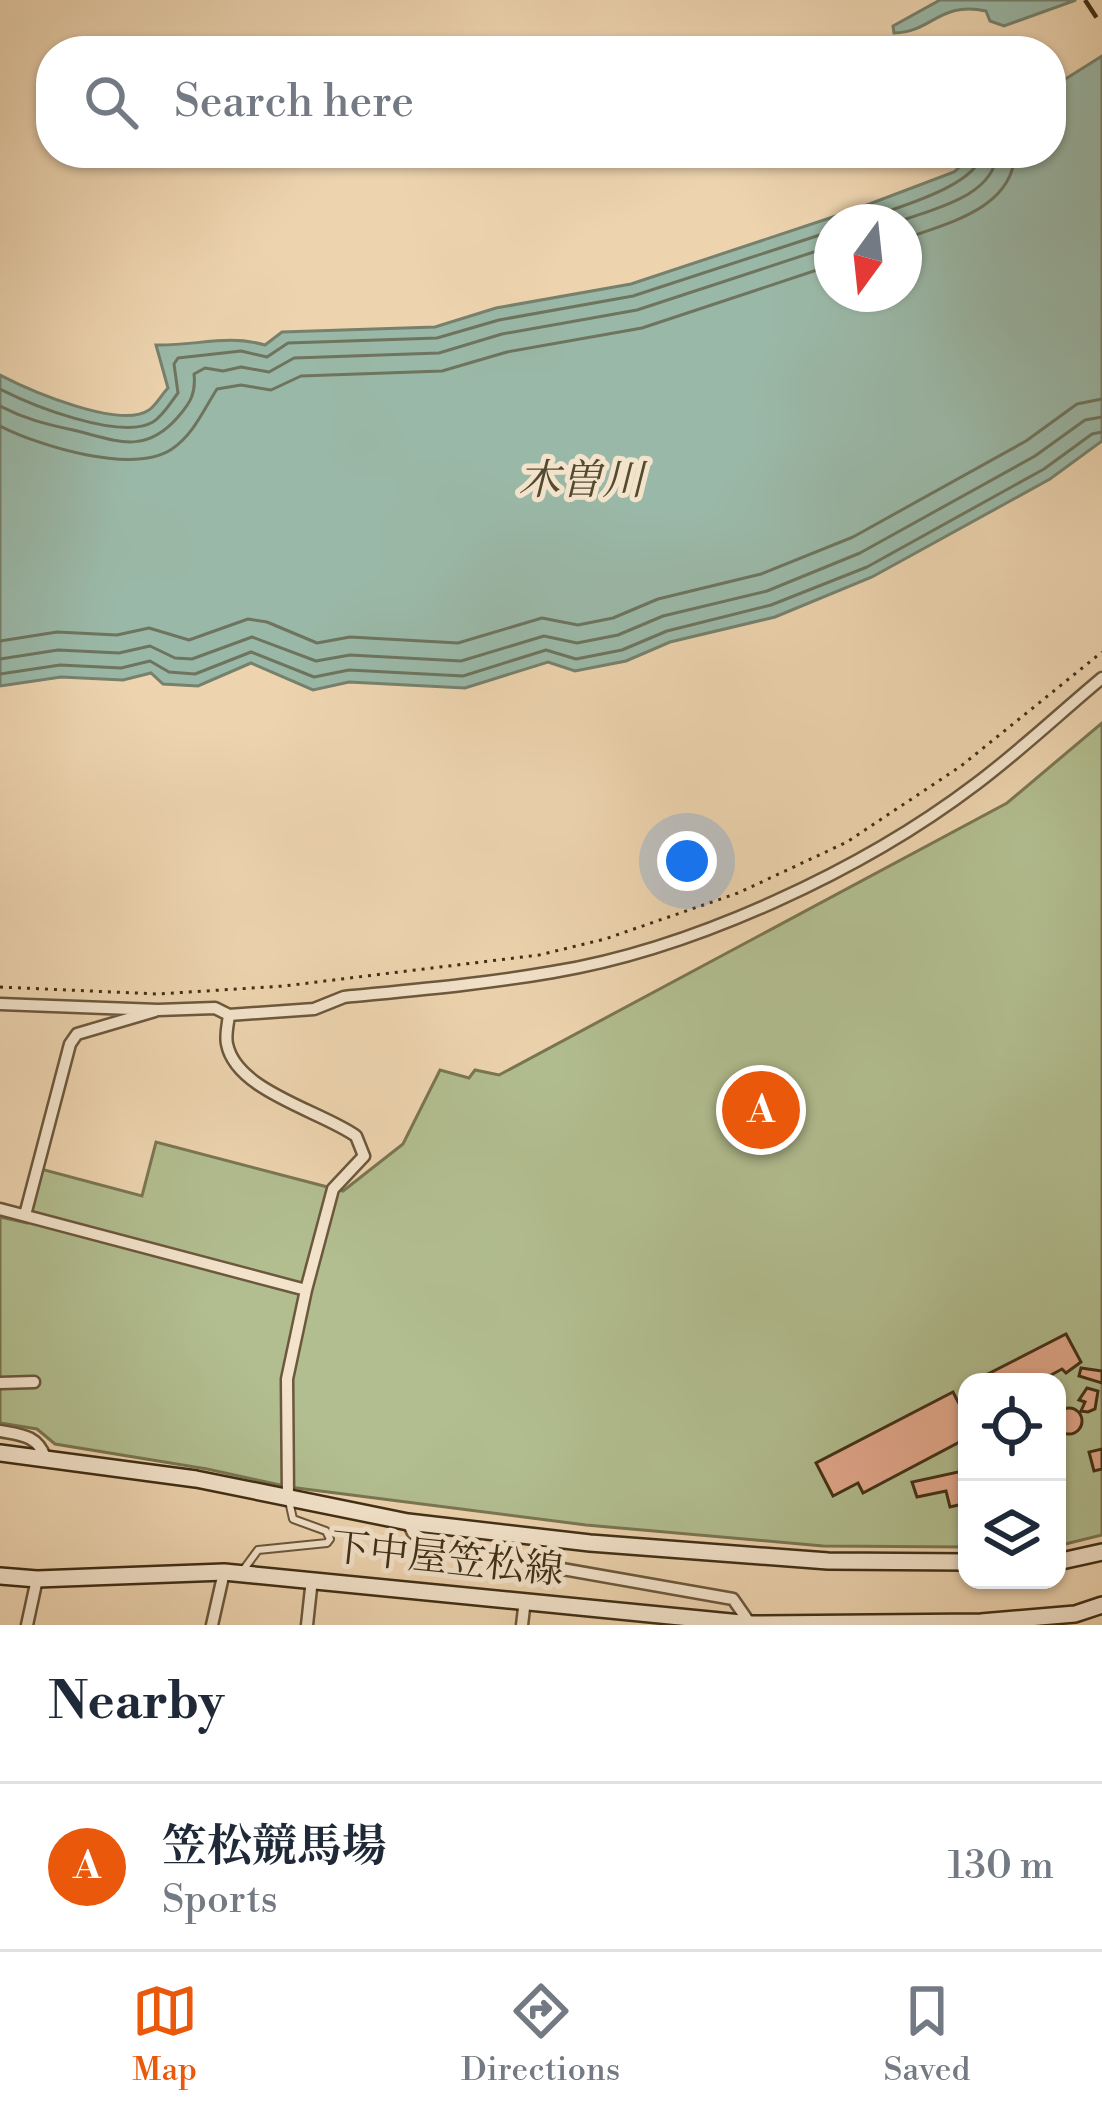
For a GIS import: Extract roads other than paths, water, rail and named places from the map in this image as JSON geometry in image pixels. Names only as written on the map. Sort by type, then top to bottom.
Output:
[{"type":"main road","points":[[0,1453],[196,1479],[408,1522],[590,1543],[804,1559],[958,1562]]},
{"type":"main road","points":[[1066,1560],[1102,1552]]},
{"type":"main road","name":"下中屋笠松線","points":[[0,1576],[37,1579],[224,1571],[751,1624],[1032,1622],[1102,1605]]},
{"type":"street","points":[[0,1004],[215,1008],[229,1015],[314,1009],[344,998],[556,972],[706,928],[826,878],[909,829],[975,785],[1102,678]]},
{"type":"street","points":[[25,1215],[70,1044],[77,1034],[158,1010]]},
{"type":"street","points":[[229,1015],[226,1042],[235,1064],[253,1081],[356,1136],[364,1156],[333,1189],[306,1290],[287,1378],[288,1498]]},
{"type":"street","points":[[0,1209],[306,1290]]},
{"type":"street","points":[[0,1383],[34,1382]]},
{"type":"street","points":[[0,1431],[30,1436],[41,1445],[45,1457]]},
{"type":"street","points":[[408,1522],[413,1534],[437,1547],[733,1599],[751,1624]]},
{"type":"street","points":[[212,1625],[224,1571]]},
{"type":"street","points":[[27,1625],[37,1579]]},
{"type":"street","points":[[307,1625],[312,1579]]},
{"type":"street","points":[[522,1625],[525,1600]]},
{"type":"lane","points":[[242,1573],[257,1550],[303,1548],[330,1539],[326,1531],[293,1519],[288,1498]]},
{"type":"water","points":[[940,0],[1076,0],[1004,26],[990,21],[986,11],[970,9],[894,33],[893,26]]},
{"type":"water","name":"木曽川","points":[[1102,56],[1102,441],[1050,479],[872,577],[775,617],[670,642],[626,661],[575,671],[548,662],[465,688],[349,682],[313,690],[251,663],[198,686],[163,684],[151,673],[123,680],[61,677],[0,686],[0,375],[74,406],[135,415],[149,410],[168,388],[156,345],[225,340],[265,345],[282,332],[435,327],[496,308],[631,284],[814,223],[814,312],[922,312],[922,204],[869,204],[958,168],[1066,168],[1066,79]]},
{"type":"railway","points":[[1085,0],[1102,26]]},
{"type":"place","name":"笠松競馬場","points":[[761,1110]]}]
